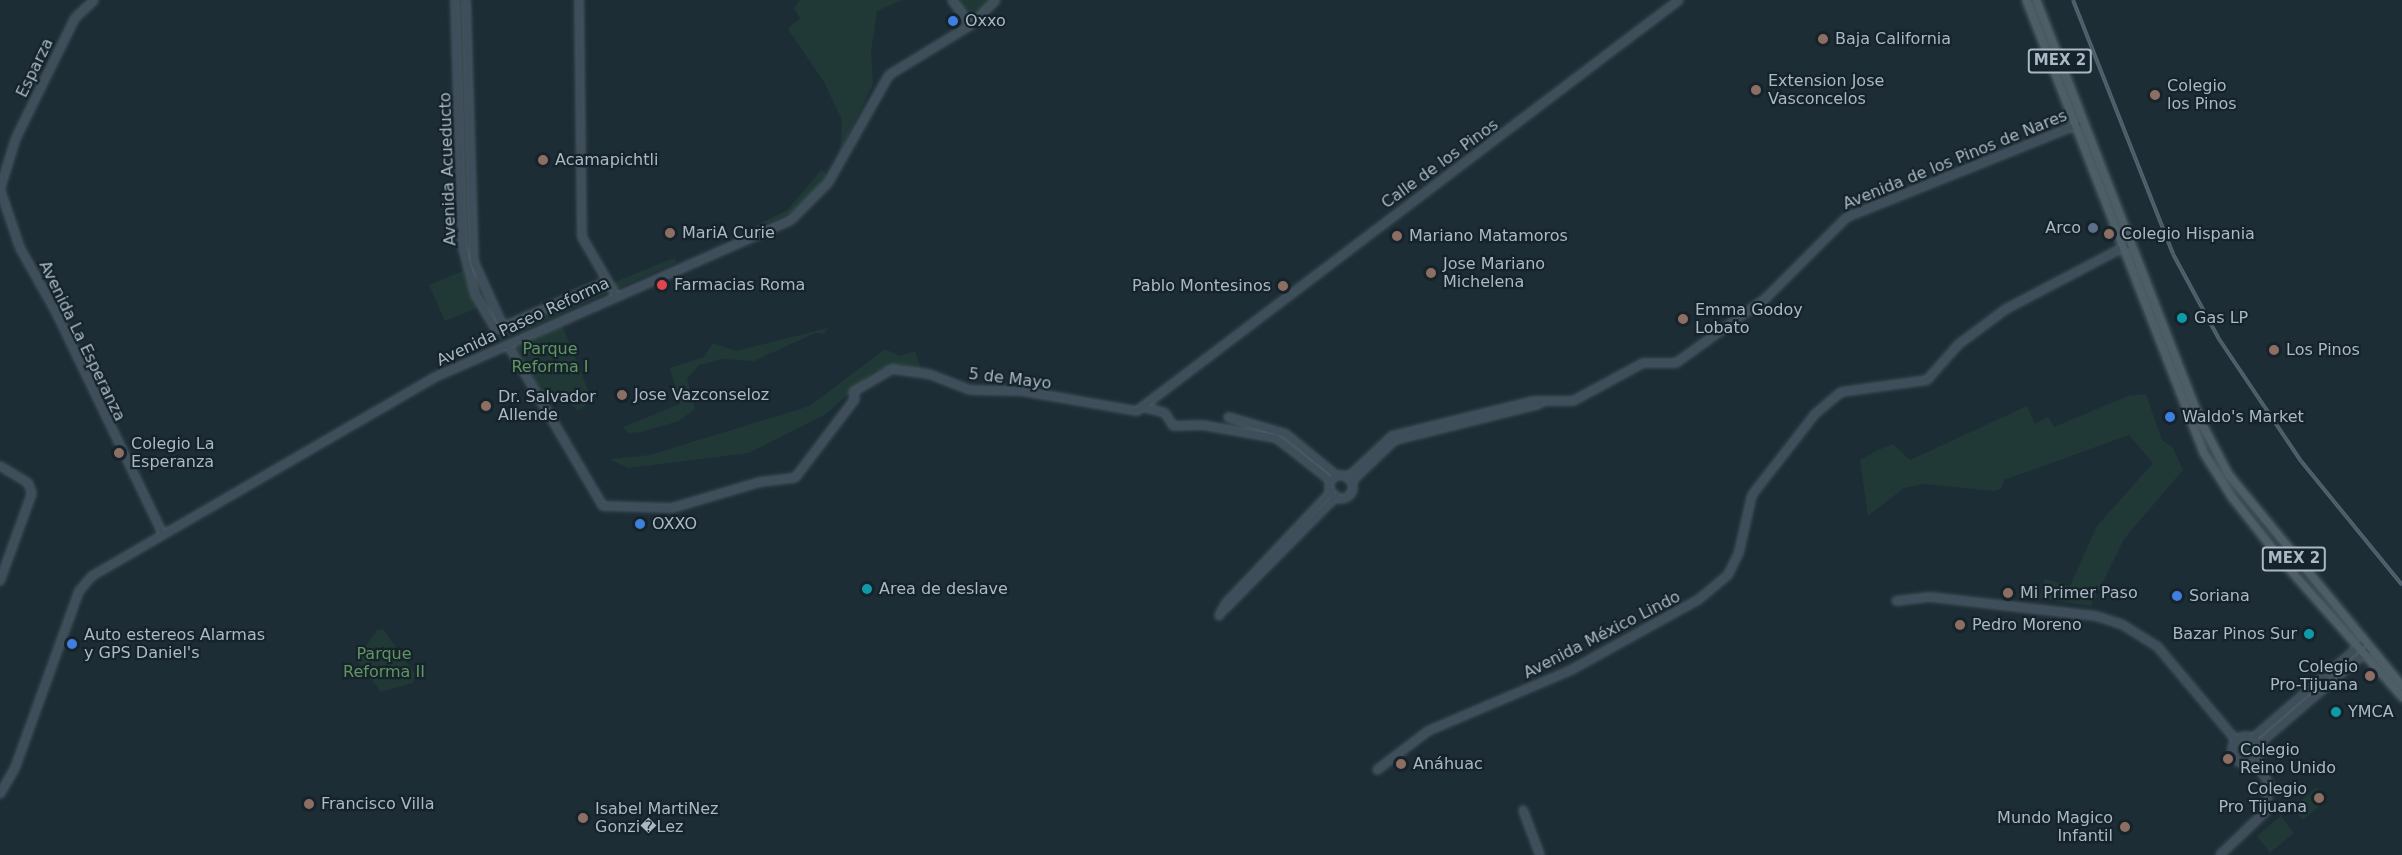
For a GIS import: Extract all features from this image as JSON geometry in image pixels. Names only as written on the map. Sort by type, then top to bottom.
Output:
[{"type":"main road","name":"MEX 2","points":[[2026,0],[2203,452],[2262,537],[2361,645],[2402,698]]},
{"type":"main road","name":"MEX 2","points":[[2036,0],[2200,420],[2228,474],[2361,645]]},
{"type":"main road","points":[[2203,452],[2211,450],[2228,474]]},
{"type":"main road","name":"MEX 2","points":[[2367,652],[2402,686]]},
{"type":"street","name":"Esparza","points":[[0,189],[16,138],[75,18],[94,0]]},
{"type":"street","name":"Avenida Acueducto","points":[[455,0],[464,248],[476,294],[496,330]]},
{"type":"street","name":"Avenida Acueducto","points":[[466,0],[474,262],[503,326]]},
{"type":"street","points":[[579,0],[582,237],[615,294]]},
{"type":"street","points":[[952,0],[971,25]]},
{"type":"street","name":"Avenida Paseo Reforma","points":[[0,794],[15,768],[85,582],[163,534],[433,378],[615,294],[791,220],[828,183],[889,75],[971,25],[996,0]]},
{"type":"street","name":"Calle de los Pinos","points":[[1140,409],[1216,348],[1679,0]]},
{"type":"street","name":"Avenida de los Pinos de Nares","points":[[1334,494],[1351,496],[1349,480],[1380,448],[1412,432],[1540,404],[1573,401],[1643,363],[1676,363],[1766,298],[1847,217],[2084,122]]},
{"type":"street","name":"Avenida La Esperanza","points":[[0,189],[20,248],[55,310],[163,534]]},
{"type":"street","name":"Avenida México Lindo","points":[[1377,770],[1428,731],[1570,670],[1698,600],[1728,575],[1738,552],[1752,495],[1815,414],[1841,393],[1927,380],[1959,344],[2006,309],[2130,244]]},
{"type":"street","name":"Avenida Paseo Reforma","points":[[496,330],[606,282]]},
{"type":"street","name":"5 de Mayo","points":[[508,345],[603,506],[672,508],[760,482],[795,477],[854,395],[883,372],[900,368],[970,390],[1022,391],[1166,413],[1173,426],[1202,425],[1276,438],[1330,480]]},
{"type":"street","points":[[1228,417],[1286,434],[1336,476],[1349,480]]},
{"type":"street","points":[[0,466],[28,483],[32,492],[0,581]]},
{"type":"street","points":[[1219,616],[1334,494],[1330,480],[1336,476]]},
{"type":"street","points":[[1896,601],[1930,597],[2096,616],[2123,625],[2157,646],[2236,740]]},
{"type":"street","points":[[2236,740],[2253,738],[2361,645]]},
{"type":"street","points":[[2220,855],[2266,811],[2269,784],[2255,760],[2259,744],[2367,652]]},
{"type":"street","points":[[2253,738],[2259,744]]},
{"type":"street","points":[[2236,740],[2232,749],[2236,759],[2245,763],[2255,760]]},
{"type":"street","points":[[1523,810],[1540,855]]},
{"type":"green space","points":[[800,0],[902,0],[877,11],[871,51],[873,84],[840,152],[842,120],[824,82],[788,29],[800,18],[794,8]]},
{"type":"green space","points":[[952,0],[996,0],[971,25]]},
{"type":"green space","points":[[822,169],[827,175],[816,191],[791,213],[727,240],[787,210]]},
{"type":"green space","points":[[674,258],[677,262],[616,289],[613,283]]},
{"type":"green space","points":[[463,271],[477,308],[445,321],[429,285]]},
{"type":"green space","points":[[602,288],[606,293],[500,341],[497,337]]},
{"type":"green space","name":"Parque Reforma I","points":[[562,325],[592,400],[578,411],[560,393],[547,402],[516,347]]},
{"type":"green space","points":[[828,328],[824,334],[815,333],[754,361],[723,359],[699,365],[687,379],[695,409],[679,421],[641,432],[628,433],[623,427],[680,404],[670,368],[704,357],[713,343],[736,351]]},
{"type":"green space","points":[[885,349],[899,356],[915,351],[922,371],[901,365],[874,371],[826,414],[749,453],[628,468],[610,459],[650,455],[810,406]]},
{"type":"green space","points":[[2146,394],[2162,440],[2173,448],[2183,470],[2124,539],[2091,606],[2039,598],[2045,579],[2070,586],[2097,526],[2153,463],[2129,435],[2004,480],[2001,489],[1994,491],[1923,484],[1904,488],[1868,516],[1860,460],[1876,451],[1893,444],[1910,460],[2027,406],[2035,424],[2048,417],[2054,427],[2128,396]]},
{"type":"green space","name":"Parque Reforma II","points":[[383,629],[415,674],[413,683],[381,692],[356,659],[377,630]]},
{"type":"green space","points":[[2247,739],[2255,742],[2258,750],[2255,758],[2247,761],[2239,758],[2236,750],[2239,742]]},
{"type":"green space","points":[[2317,787],[2327,800],[2303,820],[2292,808]]},
{"type":"green space","points":[[2281,816],[2294,833],[2270,853],[2257,836]]},
{"type":"railway","points":[[2073,0],[2173,254],[2219,339],[2301,461],[2402,585]]},
{"type":"place","name":"Oxxo","points":[[953,21]]},
{"type":"place","name":"Baja California","points":[[1823,39]]},
{"type":"place","name":"Extension Jose Vasconcelos","points":[[1756,90]]},
{"type":"place","name":"Colegio los Pinos","points":[[2155,95]]},
{"type":"place","name":"Acamapichtli","points":[[543,160]]},
{"type":"place","name":"Arco","points":[[2093,228]]},
{"type":"place","name":"MariA Curie","points":[[670,233]]},
{"type":"place","name":"Colegio Hispania","points":[[2109,234]]},
{"type":"place","name":"Mariano Matamoros","points":[[1397,236]]},
{"type":"place","name":"Jose Mariano Michelena","points":[[1431,273]]},
{"type":"place","name":"Farmacias Roma","points":[[662,285]]},
{"type":"place","name":"Pablo Montesinos","points":[[1283,286]]},
{"type":"place","name":"Gas LP","points":[[2182,318]]},
{"type":"place","name":"Emma Godoy Lobato","points":[[1683,319]]},
{"type":"place","name":"Los Pinos","points":[[2274,350]]},
{"type":"place","name":"Jose Vazconseloz","points":[[622,395]]},
{"type":"place","name":"Dr. Salvador Allende","points":[[486,406]]},
{"type":"place","name":"Waldo's Market","points":[[2170,417]]},
{"type":"place","name":"Colegio La Esperanza","points":[[119,453]]},
{"type":"place","name":"OXXO","points":[[640,524]]},
{"type":"place","name":"Area de deslave","points":[[867,589]]},
{"type":"place","name":"Mi Primer Paso","points":[[2008,593]]},
{"type":"place","name":"Soriana","points":[[2177,596]]},
{"type":"place","name":"Pedro Moreno","points":[[1960,625]]},
{"type":"place","name":"Bazar Pinos Sur","points":[[2309,634]]},
{"type":"place","name":"Auto estereos Alarmas y GPS Daniel's","points":[[72,644]]},
{"type":"place","name":"Colegio Pro-Tijuana","points":[[2370,676]]},
{"type":"place","name":"YMCA","points":[[2336,712]]},
{"type":"place","name":"Colegio Reino Unido","points":[[2228,759]]},
{"type":"place","name":"Anáhuac","points":[[1401,764]]},
{"type":"place","name":"Colegio Pro Tijuana","points":[[2319,798]]},
{"type":"place","name":"Francisco Villa","points":[[309,804]]},
{"type":"place","name":"Isabel MartiNez Gonzi�Lez","points":[[583,818]]},
{"type":"place","name":"Mundo Magico Infantil","points":[[2125,827]]}]
